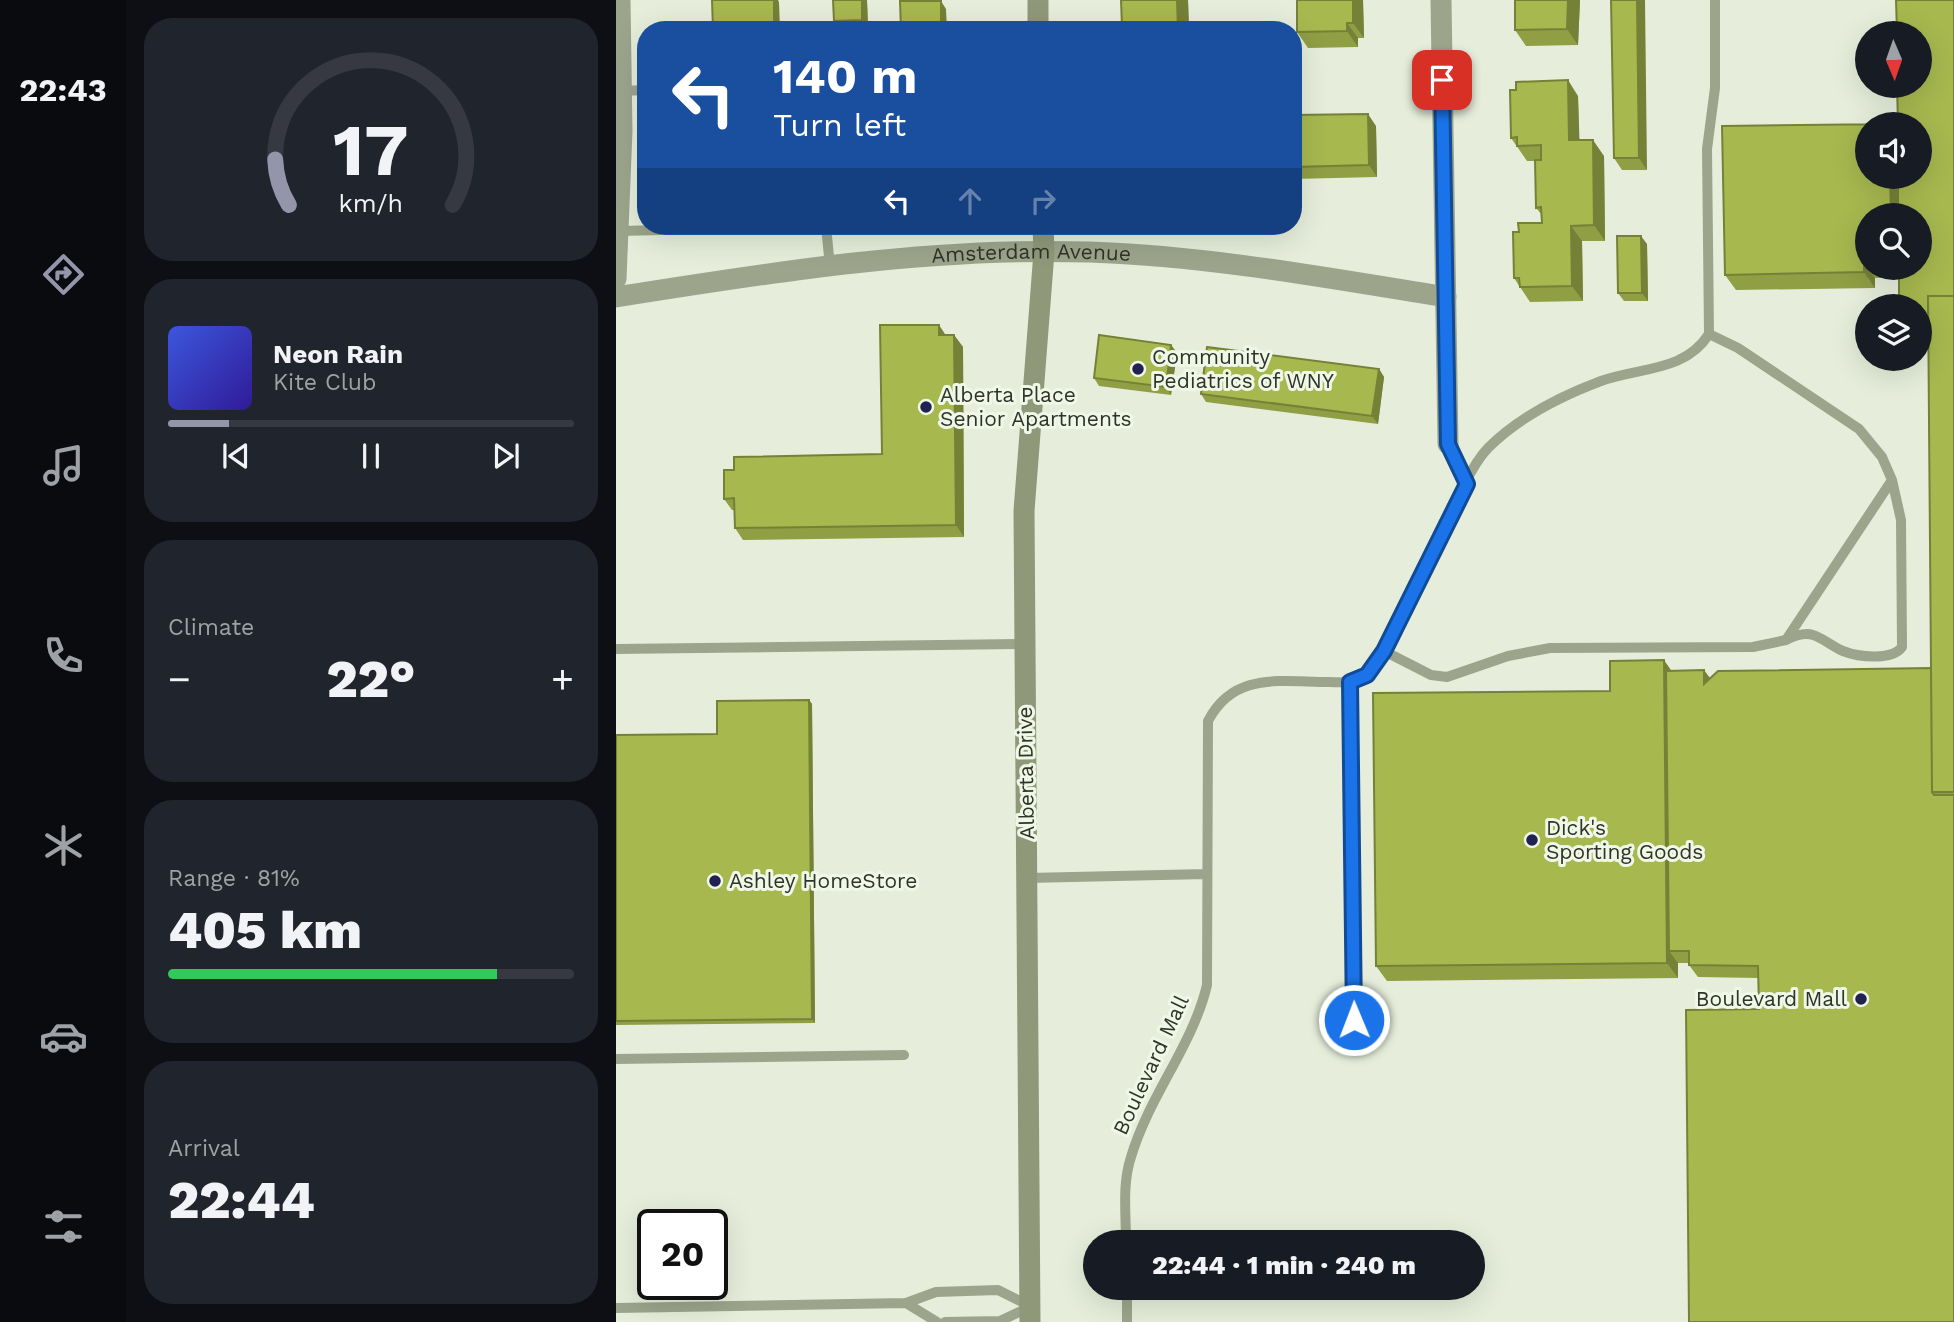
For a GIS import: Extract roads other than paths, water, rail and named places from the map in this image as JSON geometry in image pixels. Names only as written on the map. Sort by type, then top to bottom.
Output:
[{"type":"street","points":[[616,279],[620,231],[620,0]]},
{"type":"street","points":[[1038,0],[1038,21]]},
{"type":"street","points":[[1441,0],[1448,444]]},
{"type":"street","name":"Alberta Drive","points":[[1030,1314],[1024,511],[1043,235]]},
{"type":"street","name":"Amsterdam Avenue","points":[[616,297],[910,258],[1044,252],[1169,257],[1446,297]]},
{"type":"lane","points":[[1354,1020],[1350,682],[1367,675],[1384,651],[1467,484],[1487,450],[1535,412],[1605,380],[1689,358],[1709,334],[1707,149],[1715,88],[1714,0]]},
{"type":"lane","points":[[621,91],[637,90]]},
{"type":"lane","points":[[620,231],[637,231]]},
{"type":"lane","points":[[827,235],[831,267]]},
{"type":"lane","points":[[1384,651],[1431,675],[1447,677],[1508,656],[1550,648],[1753,647],[1803,634],[1813,635],[1845,652],[1892,655],[1902,647],[1901,520],[1892,480],[1882,457],[1859,429],[1738,348],[1709,334]]},
{"type":"lane","points":[[1448,444],[1467,484]]},
{"type":"lane","points":[[1786,640],[1892,480]]},
{"type":"lane","points":[[616,649],[1024,644]]},
{"type":"lane","name":"Boulevard Mall","points":[[1126,1230],[1130,1158],[1156,1095],[1203,1004],[1208,985],[1208,721],[1216,706],[1228,694],[1255,682],[1350,682]]},
{"type":"lane","points":[[1027,878],[1207,874]]},
{"type":"lane","points":[[616,1059],[904,1055]]},
{"type":"lane","points":[[616,1308],[906,1303],[936,1292],[998,1290],[1030,1314]]},
{"type":"lane","points":[[1127,1300],[1127,1322]]},
{"type":"lane","points":[[906,1303],[937,1322]]},
{"type":"lane","points":[[945,1322],[1000,1321],[1030,1314]]},
{"type":"place","name":"Community Pediatrics of WNY","points":[[1138,369]]},
{"type":"place","name":"Alberta Place Senior Apartments","points":[[926,407]]},
{"type":"place","name":"Dick's Sporting Goods","points":[[1532,840]]},
{"type":"place","name":"Ashley HomeStore","points":[[715,881]]},
{"type":"place","name":"Boulevard Mall","points":[[1861,999]]}]
